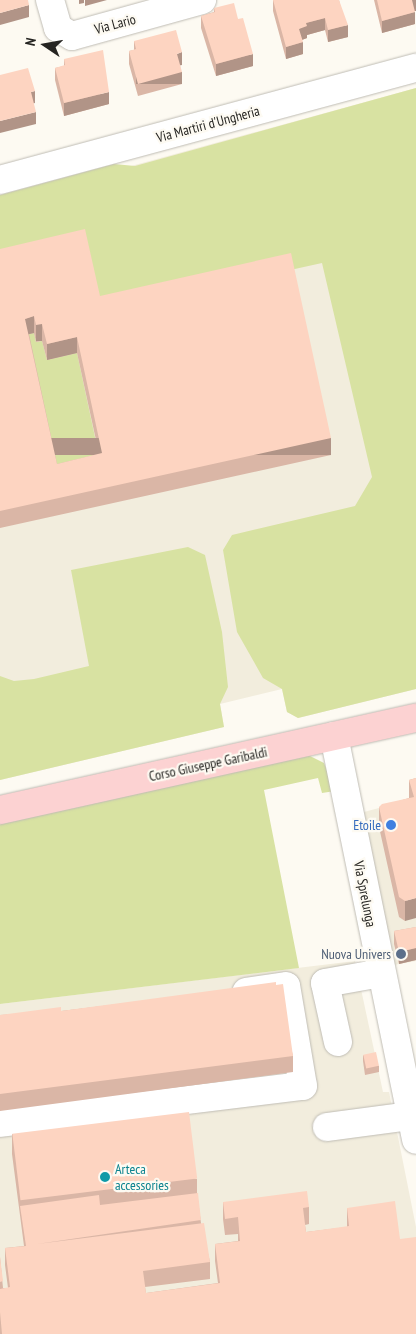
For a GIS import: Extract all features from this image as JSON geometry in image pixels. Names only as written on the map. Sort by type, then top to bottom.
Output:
[{"type":"main road","name":"Corso Giuseppe Garibaldi","points":[[0,810],[416,718]]},
{"type":"street","name":"Via Lario","points":[[50,0],[58,28],[72,36],[202,0]]},
{"type":"street","name":"Via Martiri d'Ungheria","points":[[0,180],[416,68]]},
{"type":"street","name":"Via Sprelunga","points":[[334,736],[413,1128]]},
{"type":"street","points":[[338,1042],[325,983],[381,972]]},
{"type":"street","points":[[0,1123],[303,1086],[286,986],[217,995]]},
{"type":"street","points":[[327,1127],[413,1128]]},
{"type":"shaded area","points":[[416,88],[416,689],[298,718],[287,712],[282,689],[220,704],[224,727],[0,780],[0,202]]},
{"type":"shaded area","points":[[416,798],[416,961],[394,965],[364,812]]},
{"type":"shaded area","points":[[355,961],[383,1092],[389,1092],[416,1227],[416,1334],[0,1334],[0,1004]]},
{"type":"green space","points":[[416,88],[416,689],[298,718],[287,712],[282,689],[263,678],[237,632],[223,550],[232,535],[355,506],[372,477],[322,263],[100,312],[0,265],[0,195],[114,164],[135,166]]},
{"type":"green space","points":[[34,333],[36,342],[42,341],[47,360],[77,353],[102,470],[57,481],[25,335]]},
{"type":"green space","points":[[188,547],[205,555],[222,632],[228,687],[220,704],[224,727],[0,780],[0,676],[14,681],[34,679],[89,666],[71,570]]},
{"type":"green space","points":[[308,755],[324,763],[335,791],[322,793],[318,778],[264,790],[299,968],[0,1004],[0,824]]},
{"type":"building","points":[[0,0],[28,0],[29,5],[0,13]]},
{"type":"building","points":[[273,0],[339,0],[348,25],[328,30],[325,18],[306,23],[307,26],[299,29],[303,42],[286,47]]},
{"type":"building","points":[[377,0],[412,0],[415,12],[382,21]]},
{"type":"building","points":[[234,3],[238,19],[243,18],[253,54],[216,64],[201,16],[215,12],[214,8]]},
{"type":"building","points":[[176,30],[182,52],[177,54],[182,72],[138,84],[129,51],[136,49],[134,41]]},
{"type":"building","points":[[103,50],[109,92],[64,103],[55,68],[65,65],[64,59]]},
{"type":"building","points":[[28,68],[35,91],[31,92],[36,112],[0,121],[0,75]]},
{"type":"building","points":[[85,229],[100,296],[291,253],[331,438],[0,511],[0,249]],"holes":[[[34,316],[36,325],[42,324],[47,344],[77,337],[102,453],[57,464],[25,319]]]},
{"type":"building","points":[[416,778],[416,898],[405,901],[399,897],[379,807],[382,804],[414,797],[409,780]]},
{"type":"building","points":[[416,927],[416,948],[399,952],[394,931]]},
{"type":"building","points":[[276,982],[276,985],[283,984],[293,1056],[0,1094],[0,1015],[61,1007],[61,1011]]},
{"type":"building","points":[[376,1052],[379,1066],[366,1068],[363,1055]]},
{"type":"building","name":"Arteca accessories","points":[[189,1112],[197,1179],[20,1200],[12,1134]]},
{"type":"building","points":[[307,1191],[309,1207],[303,1208],[306,1232],[349,1226],[347,1208],[395,1201],[400,1239],[416,1237],[416,1334],[2,1334],[0,1289],[10,1287],[5,1248],[26,1246],[20,1206],[99,1195],[100,1205],[198,1193],[201,1220],[37,1244],[204,1223],[210,1262],[143,1271],[146,1293],[220,1283],[215,1244],[240,1241],[238,1217],[225,1219],[223,1202]]},
{"type":"building","points":[[0,1257],[3,1281],[0,1282]]},
{"type":"place","name":"Etoile","points":[[391,825]]},
{"type":"place","name":"Nuova Univers","points":[[401,954]]},
{"type":"place","name":"Arteca accessories","points":[[105,1177]]}]
